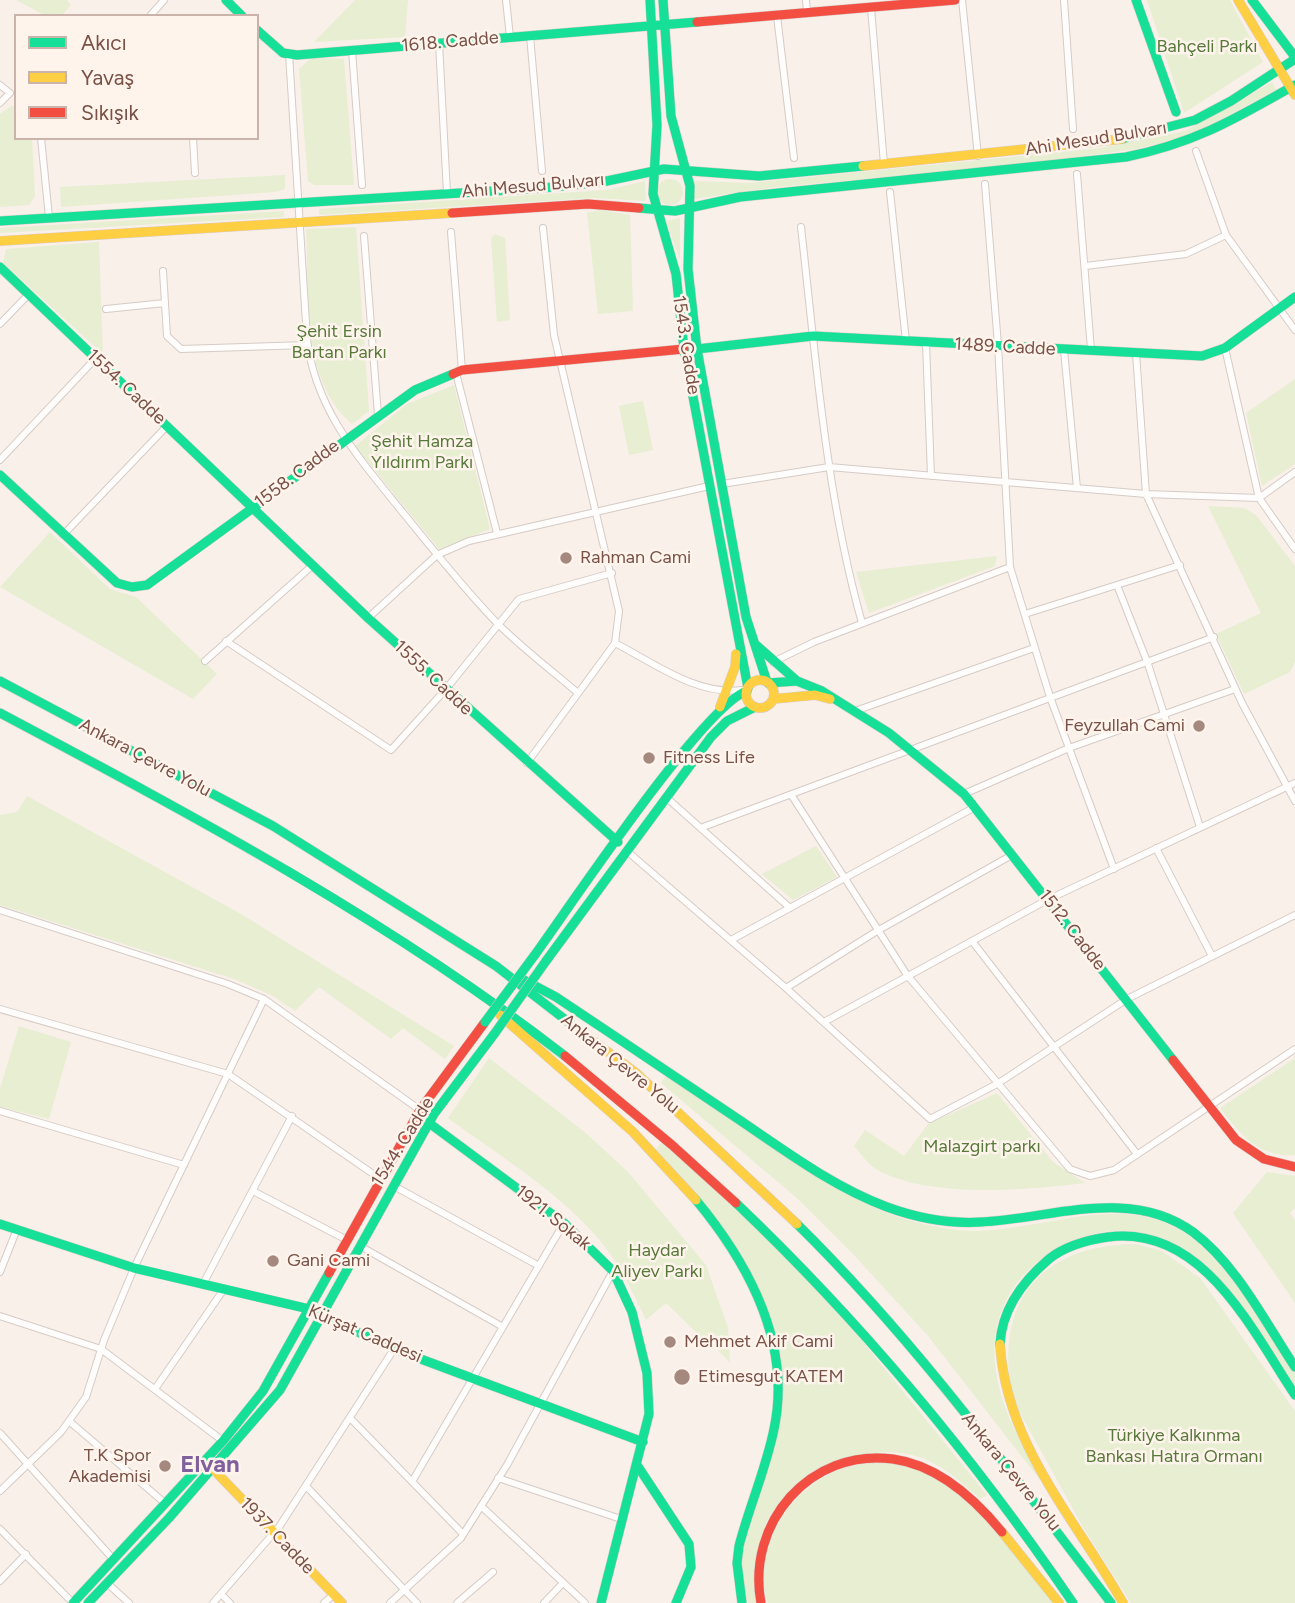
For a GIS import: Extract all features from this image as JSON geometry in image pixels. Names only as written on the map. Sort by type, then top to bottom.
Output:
[{"type":"main road","points":[[226,0],[240,14]]},
{"type":"main road","name":"1543. Cadde","points":[[650,0],[657,125],[653,171],[656,210],[673,260],[684,349],[748,690]]},
{"type":"main road","name":"1543. Cadde","points":[[663,0],[673,127],[687,170],[691,208],[688,270],[697,349],[752,640],[767,682]]},
{"type":"main road","name":"1618. Cadde","points":[[289,54],[665,26],[955,0]]},
{"type":"main road","points":[[1136,0],[1176,112]]},
{"type":"main road","points":[[1237,0],[1294,89]]},
{"type":"main road","points":[[1252,0],[1295,58]]},
{"type":"main road","points":[[259,32],[274,47],[289,54]]},
{"type":"main road","name":"Ahi Mesud Bulvarı","points":[[0,220],[591,184],[653,171],[687,170],[758,176],[1118,140],[1181,126],[1231,102],[1295,58]]},
{"type":"main road","name":"Ahi Mesud Bulvarı","points":[[0,240],[588,204],[674,211],[740,197],[1050,167],[1146,153],[1205,135],[1294,89]]},
{"type":"main road","name":"1554. Cadde","points":[[0,267],[253,508]]},
{"type":"main road","name":"1489. Cadde","points":[[697,349],[813,336],[1202,356],[1225,348],[1295,297]]},
{"type":"main road","name":"1558. Cadde","points":[[0,475],[117,583],[132,587],[147,585],[415,390],[459,371],[684,349]]},
{"type":"main road","name":"1555. Cadde","points":[[253,508],[446,690],[618,842]]},
{"type":"main road","name":"1512. Cadde","points":[[752,640],[773,662],[797,681],[855,711],[911,750],[964,794],[1127,999],[1209,1108],[1247,1150],[1280,1165],[1295,1167]]},
{"type":"main road","points":[[718,712],[735,667],[737,642]]},
{"type":"main road","name":"Ankara Çevre Yolu","points":[[0,681],[274,826],[496,966],[636,1073],[719,1148],[847,1273],[991,1445],[1111,1603]]},
{"type":"main road","points":[[767,682],[774,692],[773,699],[763,708],[755,706],[747,698],[748,690],[754,682],[797,681]]},
{"type":"main road","name":"1544. Cadde","points":[[73,1603],[223,1441],[262,1391],[379,1178],[420,1110],[698,732],[718,712],[748,690]]},
{"type":"main road","name":"1512. Cadde","points":[[773,699],[815,695],[835,701]]},
{"type":"main road","name":"1544. Cadde","points":[[88,1603],[213,1469],[280,1390],[429,1123],[718,728],[755,706]]},
{"type":"main road","name":"Ankara Çevre Yolu","points":[[0,713],[256,852],[390,932],[518,1021],[623,1101],[703,1170],[828,1294],[968,1460],[1073,1603]]},
{"type":"main road","points":[[496,966],[556,997],[831,1181],[872,1202],[912,1216],[952,1222],[991,1222],[1099,1207],[1131,1208],[1165,1217],[1192,1232],[1214,1253],[1295,1367]]},
{"type":"main road","points":[[466,986],[646,1145],[677,1176],[706,1208],[738,1255],[762,1306],[774,1347],[779,1387],[771,1444],[738,1546],[737,1563],[742,1603]]},
{"type":"main road","name":"1921. Sokak","points":[[429,1123],[564,1223],[613,1271],[632,1312],[647,1373],[649,1414],[601,1603]]},
{"type":"main road","name":"Kürşat Caddesi","points":[[0,1224],[134,1268],[321,1313],[394,1349],[643,1442]]},
{"type":"main road","points":[[1123,1603],[1032,1452],[1012,1410],[1002,1377],[1000,1342],[1006,1313],[1021,1287],[1042,1262],[1068,1246],[1098,1235],[1126,1234],[1160,1243],[1193,1260],[1223,1290],[1295,1395]]},
{"type":"main road","points":[[761,1603],[758,1567],[763,1539],[778,1511],[799,1486],[822,1469],[850,1459],[883,1456],[917,1462],[947,1478],[978,1505],[1059,1603]]},
{"type":"main road","points":[[637,1465],[690,1544],[693,1570],[676,1603]]},
{"type":"main road","name":"1937. Cadde","points":[[213,1469],[342,1603]]},
{"type":"street","points":[[152,14],[164,0]]},
{"type":"street","points":[[506,0],[510,37]]},
{"type":"street","points":[[806,0],[807,13]]},
{"type":"street","points":[[962,0],[978,156]]},
{"type":"street","points":[[1064,0],[1073,130]]},
{"type":"street","points":[[871,8],[884,164]]},
{"type":"street","points":[[777,16],[794,158]]},
{"type":"street","points":[[530,36],[542,172]]},
{"type":"street","points":[[439,43],[447,193]]},
{"type":"street","points":[[352,50],[362,185]]},
{"type":"street","points":[[289,54],[307,345],[315,382],[344,440],[437,555],[498,623],[578,693]]},
{"type":"street","points":[[0,85],[13,93],[0,103]]},
{"type":"street","points":[[41,140],[49,217]]},
{"type":"street","points":[[193,140],[195,173]]},
{"type":"street","points":[[1196,151],[1226,235],[1295,330]]},
{"type":"street","points":[[1077,174],[1091,350]]},
{"type":"street","points":[[985,184],[998,345],[1003,482],[1010,567],[1050,697],[1114,869]]},
{"type":"street","points":[[890,192],[906,341]]},
{"type":"street","points":[[801,227],[830,467],[845,563],[862,623]]},
{"type":"street","points":[[527,763],[615,643],[619,611],[554,335],[543,228]]},
{"type":"street","points":[[451,232],[459,371],[496,533]]},
{"type":"street","points":[[1085,266],[1186,254],[1226,235]]},
{"type":"street","points":[[364,236],[378,415]]},
{"type":"street","points":[[163,271],[167,336],[181,349],[307,345]]},
{"type":"street","points":[[0,324],[28,295]]},
{"type":"street","points":[[106,309],[165,303]]},
{"type":"street","points":[[926,343],[931,476]]},
{"type":"street","points":[[1225,348],[1259,498],[1295,549]]},
{"type":"street","points":[[1064,350],[1077,488]]},
{"type":"street","points":[[1136,353],[1146,494],[1214,637],[1235,689],[1295,802]]},
{"type":"street","points":[[0,460],[96,358]]},
{"type":"street","points":[[63,535],[167,426]]},
{"type":"street","points":[[722,484],[830,467],[1146,494],[1259,498],[1295,472]]},
{"type":"street","points":[[368,618],[437,555],[468,541],[709,486]]},
{"type":"street","points":[[205,661],[313,565]]},
{"type":"street","points":[[1025,614],[1180,565]]},
{"type":"street","points":[[773,662],[862,623],[1010,567]]},
{"type":"street","points":[[226,641],[391,750],[446,690],[512,606],[527,595],[612,573]]},
{"type":"street","points":[[1117,585],[1148,664],[1200,827]]},
{"type":"street","points":[[703,827],[792,796],[1050,697],[1148,664],[1214,637]]},
{"type":"street","points":[[615,643],[704,689],[727,692],[748,690]]},
{"type":"street","points":[[855,711],[1034,648]]},
{"type":"street","points":[[964,794],[1069,748],[1235,689]]},
{"type":"street","points":[[824,1022],[1048,900],[1295,783]]},
{"type":"street","points":[[792,796],[907,975],[1062,1163],[1080,1174],[1101,1175],[1138,1154],[1295,1049]]},
{"type":"street","points":[[667,798],[703,827],[790,908]]},
{"type":"street","points":[[731,940],[975,807]]},
{"type":"street","points":[[1156,848],[1212,956]]},
{"type":"street","points":[[628,852],[786,988],[930,1119],[997,1084],[1127,999],[1295,915]]},
{"type":"street","points":[[786,988],[877,931],[1013,855]]},
{"type":"street","points":[[0,910],[228,984],[264,999],[420,1110]]},
{"type":"street","points":[[972,941],[1055,1044],[1138,1154]]},
{"type":"street","points":[[0,1491],[30,1464],[69,1421],[86,1396],[101,1349],[134,1268],[264,999]]},
{"type":"street","points":[[0,1009],[228,1074],[379,1178]]},
{"type":"street","points":[[0,1111],[184,1165]]},
{"type":"street","points":[[202,1284],[292,1116]]},
{"type":"street","points":[[394,1186],[538,1266]]},
{"type":"street","points":[[253,1191],[345,1240]]},
{"type":"street","points":[[413,1480],[564,1223]]},
{"type":"street","points":[[0,1272],[17,1229]]},
{"type":"street","points":[[360,1246],[503,1327]]},
{"type":"street","points":[[390,1603],[463,1534],[541,1404],[613,1271]]},
{"type":"street","points":[[155,1389],[224,1289]]},
{"type":"street","points":[[0,1316],[101,1349],[223,1441]]},
{"type":"street","points":[[213,1603],[275,1533],[394,1349]]},
{"type":"street","points":[[350,1418],[463,1534]]},
{"type":"street","points":[[69,1421],[166,1504]]},
{"type":"street","points":[[0,1433],[114,1560]]},
{"type":"street","points":[[498,1478],[621,1519]]},
{"type":"street","points":[[306,1486],[417,1603]]},
{"type":"street","points":[[481,1506],[585,1603]]},
{"type":"street","points":[[0,1529],[73,1603]]},
{"type":"street","points":[[0,1581],[26,1554]]},
{"type":"street","points":[[457,1603],[493,1572]]},
{"type":"street","points":[[544,1603],[563,1583]]},
{"type":"street","points":[[108,1584],[129,1603]]},
{"type":"street","points":[[221,1594],[230,1603]]},
{"type":"street","points":[[324,1603],[334,1594]]},
{"type":"green space","points":[[16,0],[67,0],[71,5],[63,14],[42,14]]},
{"type":"green space","points":[[355,0],[408,0],[405,37],[314,42]]},
{"type":"green space","name":"Bahçeli Parkı","points":[[1147,0],[1230,0],[1263,62],[1184,113]]},
{"type":"green space","points":[[311,58],[344,59],[354,185],[314,185],[308,181],[299,69]]},
{"type":"green space","points":[[1272,82],[1276,90],[1189,136],[1136,149],[1036,163],[768,188],[694,199],[693,181],[750,183],[1101,148],[1185,131]]},
{"type":"green space","points":[[14,106],[14,140],[32,140],[35,196],[29,205],[0,207],[0,114]]},
{"type":"green space","points":[[285,175],[285,189],[275,192],[61,207],[60,187]]},
{"type":"green space","points":[[670,179],[679,183],[683,192],[679,201],[670,205],[661,201],[657,192],[661,183]]},
{"type":"green space","points":[[645,181],[646,201],[595,198],[319,215],[319,209],[606,190]]},
{"type":"green space","points":[[600,210],[630,215],[633,311],[598,314],[587,213]]},
{"type":"green space","points":[[284,211],[284,217],[0,233],[0,228]]},
{"type":"green space","points":[[680,218],[680,260],[666,221]]},
{"type":"green space","name":"Şehit Ersin Bartan Parkı","points":[[356,227],[369,411],[352,424],[335,405],[323,383],[315,359],[308,307],[306,229]]},
{"type":"green space","points":[[495,234],[505,238],[510,320],[497,322],[491,238]]},
{"type":"green space","points":[[99,242],[103,354],[3,263],[6,249]]},
{"type":"green space","points":[[1295,379],[1295,464],[1262,486],[1246,413]]},
{"type":"green space","name":"Şehit Hamza Yıldırım Parkı","points":[[454,385],[490,529],[439,549],[355,446],[407,404]]},
{"type":"green space","points":[[643,401],[653,450],[629,455],[619,406]]},
{"type":"green space","points":[[1208,506],[1244,508],[1256,515],[1295,566],[1295,662],[1290,672],[1244,694],[1216,634],[1261,613]]},
{"type":"green space","points":[[50,532],[110,589],[136,597],[217,674],[193,699],[0,587]]},
{"type":"green space","points":[[997,556],[995,566],[869,613],[856,572]]},
{"type":"green space","points":[[27,796],[241,914],[454,1046],[445,1059],[403,1028],[391,1039],[319,987],[295,1011],[273,996],[237,980],[0,905],[0,815],[17,812]]},
{"type":"green space","points":[[816,846],[837,877],[793,900],[762,874]]},
{"type":"green space","points":[[19,1026],[71,1042],[49,1119],[0,1107],[0,1088]]},
{"type":"green space","name":"Haydar Aliyev Parkı","points":[[489,1058],[587,1134],[628,1172],[706,1265],[728,1328],[730,1363],[705,1336],[702,1338],[666,1303],[646,1320],[613,1258],[579,1218],[537,1182],[448,1118]]},
{"type":"green space","points":[[1295,1058],[1295,1155],[1271,1153],[1243,1135],[1220,1108]]},
{"type":"green space","points":[[666,1076],[847,1193],[908,1220],[942,1228],[976,1231],[1094,1215],[1123,1214],[1151,1218],[1178,1229],[1204,1248],[1242,1292],[1295,1373],[1295,1392],[1223,1286],[1191,1259],[1159,1239],[1136,1232],[1113,1231],[1078,1239],[1044,1257],[1026,1273],[1012,1291],[996,1332],[997,1379],[1004,1404],[1044,1485],[928,1336],[853,1254],[798,1199],[661,1083]]},
{"type":"green space","name":"Malazgirt parkı","points":[[997,1093],[1053,1162],[1085,1183],[1007,1190],[922,1185],[897,1179],[876,1169],[854,1146],[865,1130],[904,1156],[928,1124]]},
{"type":"green space","points":[[662,1142],[744,1217],[837,1310],[987,1495],[980,1499],[938,1466],[908,1454],[886,1452],[864,1455],[819,1470],[799,1483],[782,1499],[769,1517],[761,1538],[758,1562],[760,1603],[748,1603],[742,1570],[745,1537],[777,1432],[781,1390],[778,1350],[768,1312],[753,1277],[709,1210],[656,1149]]},
{"type":"green space","points":[[1267,1172],[1295,1176],[1295,1208],[1290,1213],[1295,1220],[1295,1303],[1233,1213]]},
{"type":"green space","name":"Türkiye Kalkınma Bankası Hatıra Ormanı","points":[[1136,1244],[1162,1251],[1200,1278],[1295,1411],[1295,1603],[1131,1603],[1084,1529],[1014,1402],[1009,1368],[1010,1337],[1017,1311],[1029,1288],[1048,1269],[1072,1256],[1101,1247]]},
{"type":"green space","points":[[880,1461],[921,1467],[967,1498],[1054,1603],[768,1603],[764,1581],[771,1539],[794,1502],[828,1475],[848,1467]]},
{"type":"traffic: fast","points":[[226,0],[240,14]]},
{"type":"traffic: fast","points":[[650,0],[657,125],[653,194],[676,274],[684,349],[748,688]]},
{"type":"traffic: fast","points":[[663,0],[671,116],[690,186],[688,269],[697,349],[746,617],[767,682]]},
{"type":"traffic: fast","points":[[1136,0],[1176,112]]},
{"type":"traffic: fast","points":[[1252,0],[1295,57]]},
{"type":"traffic: fast","points":[[259,32],[283,53],[297,55],[697,22]]},
{"type":"traffic: fast","points":[[1122,139],[1195,120],[1231,101],[1295,59]]},
{"type":"traffic: fast","points":[[639,208],[675,211],[740,197],[1126,157],[1194,137],[1295,85]]},
{"type":"traffic: fast","points":[[0,221],[543,188],[602,182],[664,169],[759,176],[863,166]]},
{"type":"traffic: fast","points":[[0,267],[368,618],[618,842]]},
{"type":"traffic: fast","points":[[697,349],[813,336],[1202,356],[1225,348],[1295,297]]},
{"type":"traffic: fast","points":[[0,475],[117,583],[132,587],[147,585],[415,390],[453,374]]},
{"type":"traffic: fast","points":[[756,645],[797,681]]},
{"type":"traffic: fast","points":[[0,681],[273,826],[496,966],[580,1031]]},
{"type":"traffic: fast","points":[[768,683],[797,681],[822,691],[889,733],[964,794],[1173,1060]]},
{"type":"traffic: fast","points":[[534,956],[669,769],[700,732],[727,705],[747,691]]},
{"type":"traffic: fast","points":[[546,961],[711,737],[727,721],[755,707]]},
{"type":"traffic: fast","points":[[0,713],[218,831],[361,915],[498,1006],[565,1056]]},
{"type":"traffic: fast","points":[[485,1022],[534,956]]},
{"type":"traffic: fast","points":[[495,1033],[546,961]]},
{"type":"traffic: fast","points":[[522,979],[556,997],[812,1168],[848,1190],[887,1207],[921,1217],[957,1222],[1007,1220],[1116,1208],[1169,1218],[1209,1245],[1237,1277],[1295,1367]]},
{"type":"traffic: fast","points":[[88,1603],[169,1518],[280,1390],[434,1114],[495,1033]]},
{"type":"traffic: fast","points":[[429,1123],[564,1223],[613,1271],[632,1312],[647,1373],[649,1414],[601,1603]]},
{"type":"traffic: fast","points":[[696,1200],[749,1278],[762,1307],[777,1366],[778,1397],[774,1429],[739,1546],[737,1563],[742,1603]]},
{"type":"traffic: fast","points":[[736,1203],[828,1296],[915,1394],[997,1497],[1073,1603]]},
{"type":"traffic: fast","points":[[0,1224],[134,1268],[309,1309],[394,1349],[643,1442]]},
{"type":"traffic: fast","points":[[797,1224],[882,1313],[922,1360],[1111,1603]]},
{"type":"traffic: fast","points":[[1000,1344],[1005,1319],[1016,1296],[1031,1276],[1055,1254],[1069,1247],[1108,1237],[1142,1238],[1171,1247],[1197,1264],[1221,1287],[1242,1313],[1295,1395]]},
{"type":"traffic: fast","points":[[73,1603],[223,1441],[263,1391],[329,1273]]},
{"type":"traffic: fast","points":[[637,1465],[689,1544],[691,1567],[676,1603]]},
{"type":"traffic: slow","points":[[1238,0],[1295,95]]},
{"type":"traffic: slow","points":[[863,166],[1122,139]]},
{"type":"traffic: slow","points":[[0,241],[452,213]]},
{"type":"traffic: slow","points":[[720,707],[735,667],[736,654]]},
{"type":"traffic: slow","points":[[760,680],[770,684],[774,694],[770,704],[760,708],[750,704],[746,694],[750,684],[760,680]]},
{"type":"traffic: slow","points":[[773,699],[815,695],[830,699]]},
{"type":"traffic: slow","points":[[500,1015],[633,1132],[696,1200]]},
{"type":"traffic: slow","points":[[580,1031],[636,1073],[797,1224]]},
{"type":"traffic: slow","points":[[1000,1344],[1005,1381],[1029,1448],[1123,1603]]},
{"type":"traffic: slow","points":[[213,1469],[342,1603]]},
{"type":"traffic: slow","points":[[1002,1532],[1059,1603]]},
{"type":"traffic: jam","points":[[697,22],[955,0]]},
{"type":"traffic: jam","points":[[452,213],[588,204],[639,208]]},
{"type":"traffic: jam","points":[[453,374],[462,370],[684,349]]},
{"type":"traffic: jam","points":[[329,1273],[420,1110],[485,1022]]},
{"type":"traffic: jam","points":[[565,1056],[672,1145],[736,1203]]},
{"type":"traffic: jam","points":[[1173,1060],[1236,1140],[1264,1159],[1295,1167]]},
{"type":"traffic: jam","points":[[761,1603],[759,1573],[764,1545],[774,1519],[790,1497],[811,1479],[835,1466],[863,1459],[893,1459],[925,1468],[954,1485],[1002,1532]]},
{"type":"place","name":"Rahman Cami","points":[[566,558]]},
{"type":"place","name":"Feyzullah Cami","points":[[1199,726]]},
{"type":"place","name":"Fitness Life","points":[[649,758]]},
{"type":"place","name":"Gani Cami","points":[[273,1261]]},
{"type":"place","name":"Mehmet Akif Cami","points":[[670,1342]]},
{"type":"place","name":"Etimesgut KATEM","points":[[682,1377]]},
{"type":"place","name":"T.K Spor Akademisi","points":[[165,1466]]},
{"type":"district","name":"Elvan","points":[[210,1465]]}]
